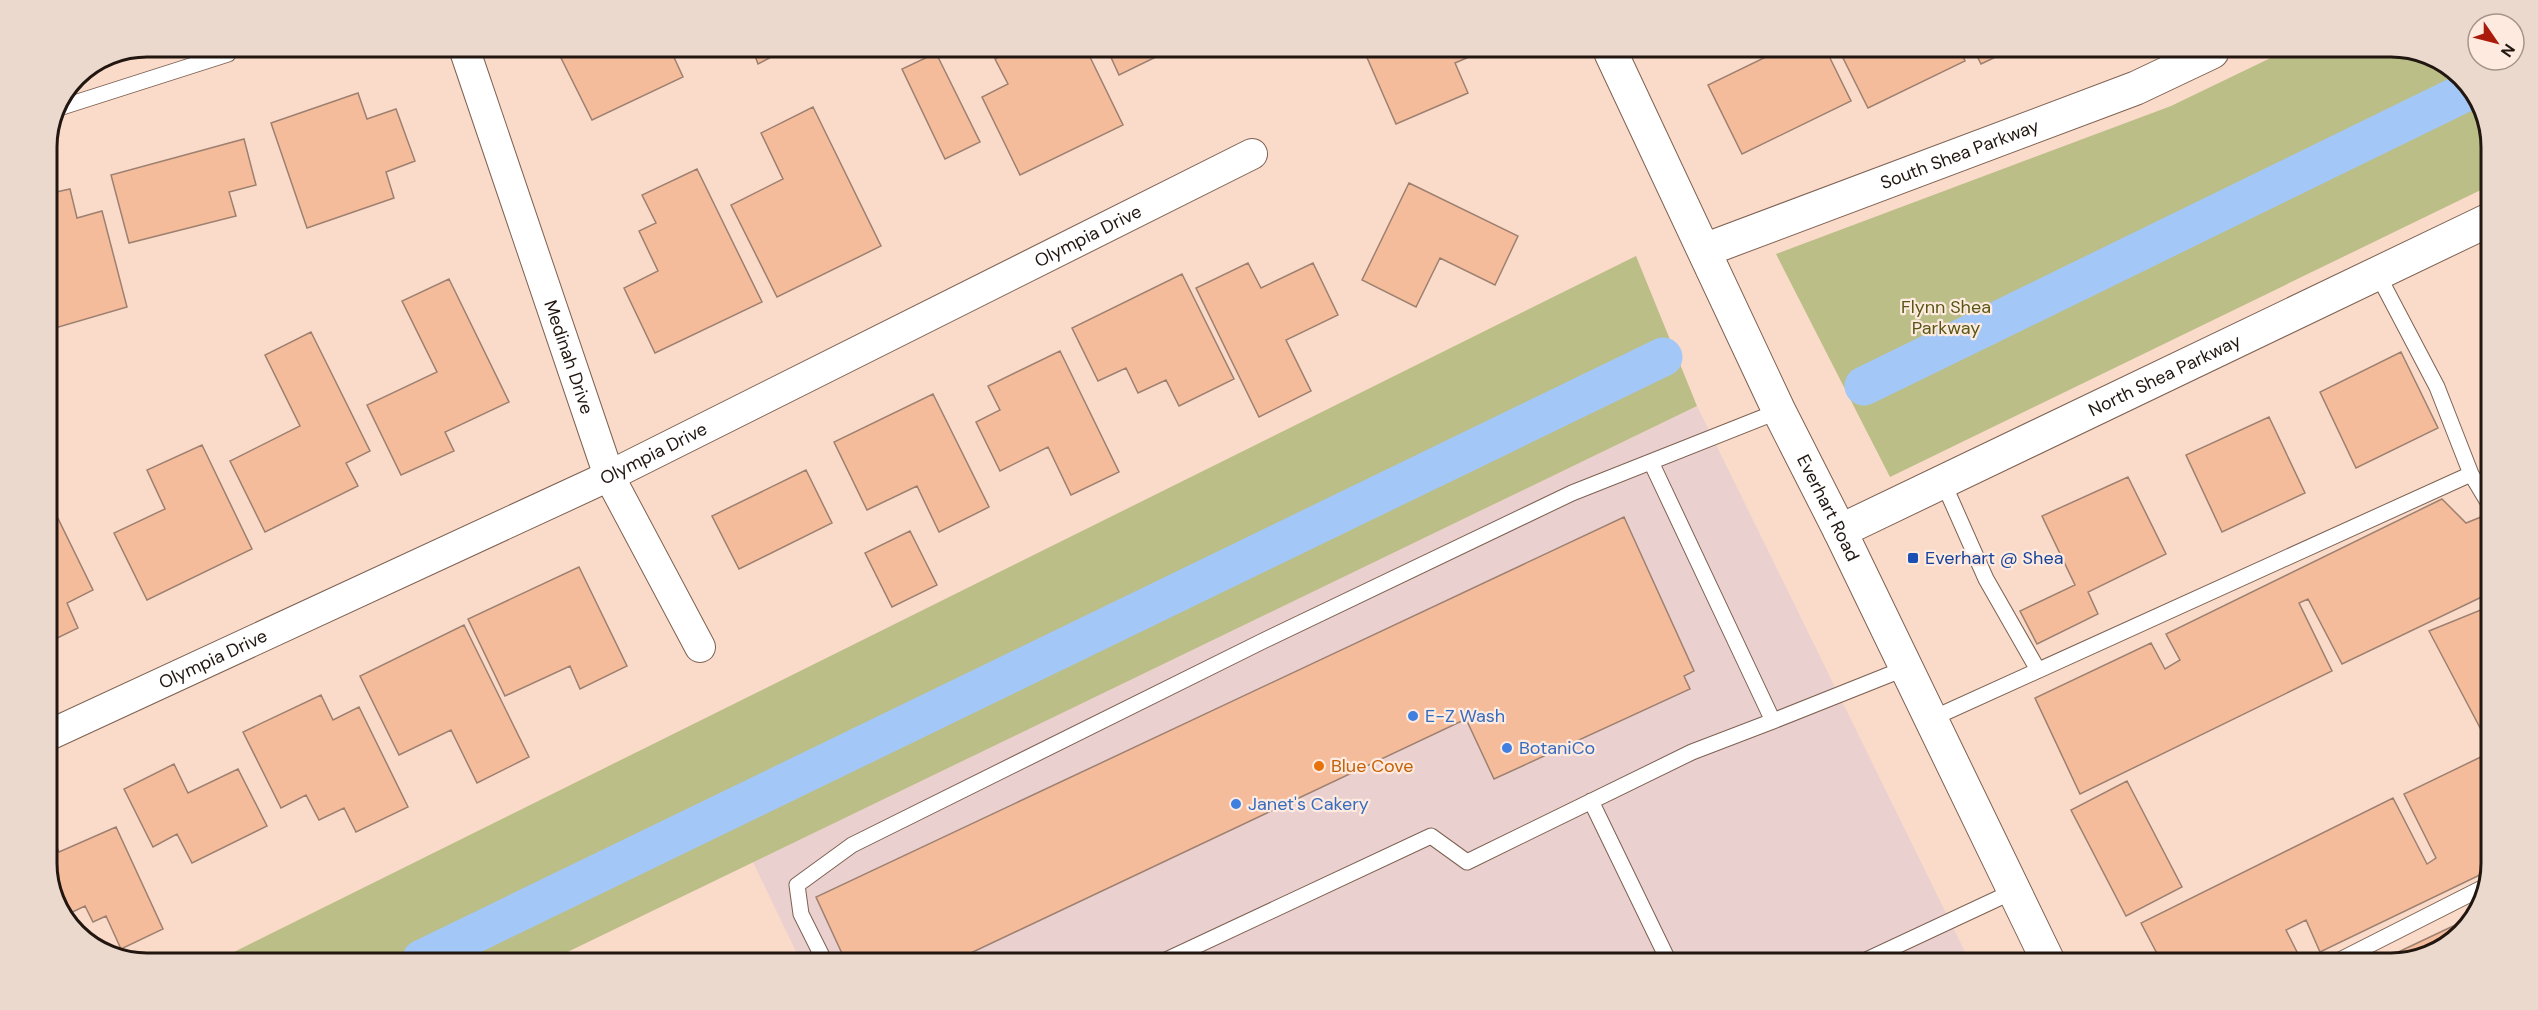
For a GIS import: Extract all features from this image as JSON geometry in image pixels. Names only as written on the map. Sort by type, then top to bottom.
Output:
[{"type":"street","name":"Medinah Drive","points":[[467,57],[609,476],[700,647]]},
{"type":"street","name":"Everhart Road","points":[[1613,57],[1779,411],[1840,531],[2044,953]]},
{"type":"street","name":"South Shea Parkway","points":[[1705,250],[2136,88],[2201,57]]},
{"type":"street","name":"Olympia Drive","points":[[57,731],[609,476],[1252,154]]},
{"type":"street","name":"North Shea Parkway","points":[[1840,531],[2481,224]]},
{"type":"lane","points":[[68,104],[218,57]]},
{"type":"lane","points":[[2377,273],[2437,387],[2471,474],[2481,491]]},
{"type":"lane","points":[[820,953],[801,915],[797,885],[852,845],[1297,625],[1572,493],[1779,411]]},
{"type":"lane","points":[[1651,462],[1773,722]]},
{"type":"lane","points":[[1931,719],[2471,474]]},
{"type":"lane","points":[[1943,482],[1986,579],[2038,670]]},
{"type":"lane","points":[[1181,953],[1431,836],[1467,862],[1692,752],[1906,668]]},
{"type":"lane","points":[[1591,801],[1665,953]]},
{"type":"lane","points":[[1881,953],[2014,891]]},
{"type":"lane","points":[[2354,953],[2476,891]]},
{"type":"shaded area","points":[[1697,406],[1966,953],[797,953],[753,862]]},
{"type":"green space","name":"Flynn Shea Parkway","points":[[2273,57],[2409,59],[2441,72],[2455,83],[2472,107],[2481,141],[2481,190],[1890,477],[1776,254],[2171,106]]},
{"type":"green space","points":[[1636,256],[1697,406],[565,953],[232,953]]},
{"type":"building","points":[[560,57],[674,57],[683,77],[592,120]]},
{"type":"building","points":[[755,57],[771,57],[758,64]]},
{"type":"building","points":[[928,57],[938,57],[980,142],[945,159],[902,69]]},
{"type":"building","points":[[999,57],[1090,57],[1123,125],[1020,175],[982,97],[1008,84],[995,59]]},
{"type":"building","points":[[1111,57],[1156,57],[1119,75]]},
{"type":"building","points":[[1367,57],[1469,57],[1455,63],[1468,93],[1396,124]]},
{"type":"building","points":[[1766,57],[1829,57],[1851,101],[1742,154],[1708,85]]},
{"type":"building","points":[[1842,57],[1963,57],[1965,61],[1868,108]]},
{"type":"building","points":[[1978,57],[1996,57],[1981,64]]},
{"type":"building","points":[[358,93],[367,119],[396,109],[415,161],[386,172],[394,198],[307,228],[271,123]]},
{"type":"building","points":[[813,107],[881,246],[777,297],[731,205],[783,179],[761,133]]},
{"type":"building","points":[[244,139],[256,185],[229,192],[236,216],[129,243],[111,175]]},
{"type":"building","points":[[697,169],[762,302],[655,353],[624,288],[658,271],[639,231],[656,223],[642,195]]},
{"type":"building","points":[[1409,183],[1518,236],[1495,285],[1440,258],[1416,307],[1362,280]]},
{"type":"building","points":[[70,189],[77,218],[102,211],[127,307],[57,327],[57,192]]},
{"type":"building","points":[[1248,263],[1261,288],[1313,263],[1338,315],[1286,340],[1311,391],[1259,417],[1196,288]]},
{"type":"building","points":[[1182,274],[1234,379],[1179,406],[1166,380],[1138,393],[1126,368],[1098,381],[1072,328]]},
{"type":"building","points":[[449,279],[509,402],[445,432],[454,451],[401,475],[367,405],[437,372],[402,301]]},
{"type":"building","points":[[311,332],[370,451],[346,463],[358,486],[265,532],[230,461],[300,426],[265,355]]},
{"type":"building","points":[[1060,351],[1119,472],[1071,495],[1048,447],[1000,471],[976,422],[1000,410],[988,386]]},
{"type":"building","points":[[2401,352],[2438,428],[2356,468],[2320,392]]},
{"type":"building","points":[[933,394],[989,507],[939,532],[917,486],[867,510],[834,442]]},
{"type":"building","points":[[2269,417],[2305,493],[2222,532],[2186,455]]},
{"type":"building","points":[[202,445],[252,549],[147,600],[114,533],[165,509],[147,470]]},
{"type":"building","points":[[806,470],[832,523],[739,569],[712,516]]},
{"type":"building","points":[[2128,477],[2166,554],[2088,592],[2098,614],[2037,644],[2020,611],[2075,585],[2042,516]]},
{"type":"building","points":[[2442,499],[2466,523],[2481,517],[2481,597],[2342,664],[2308,599],[2299,603],[2332,671],[2080,794],[2035,698],[2151,643],[2165,669],[2180,660],[2166,634]]},
{"type":"building","points":[[57,516],[93,590],[67,603],[78,628],[57,638]]},
{"type":"building","points":[[1624,517],[1694,671],[1684,676],[1690,689],[1494,779],[1466,719],[971,953],[842,953],[816,897]]},
{"type":"building","points":[[910,531],[937,585],[892,607],[865,553]]},
{"type":"building","points":[[579,567],[627,666],[580,689],[570,666],[505,696],[468,619]]},
{"type":"building","points":[[2481,610],[2481,730],[2429,631]]},
{"type":"building","points":[[464,625],[529,757],[477,783],[451,730],[399,755],[360,676]]},
{"type":"building","points":[[321,695],[333,720],[359,707],[408,807],[356,832],[344,808],[319,820],[306,795],[281,808],[243,732]]},
{"type":"building","points":[[2481,757],[2480,875],[2320,952],[2306,920],[2286,930],[2298,953],[2157,953],[2141,923],[2393,798],[2427,864],[2436,858],[2404,794]]},
{"type":"building","points":[[174,764],[188,793],[238,769],[267,826],[192,863],[177,834],[153,847],[124,789]]},
{"type":"building","points":[[2127,781],[2182,887],[2126,916],[2071,810]]},
{"type":"building","points":[[116,827],[163,929],[121,949],[106,916],[93,922],[85,906],[72,912],[69,908],[59,881],[57,848],[59,852]]},
{"type":"building","points":[[2457,924],[2441,938],[2426,946],[2397,952]]},
{"type":"waterway","points":[[1864,386],[2463,93]]},
{"type":"waterway","points":[[434,953],[1663,357]]},
{"type":"place","name":"Everhart @ Shea","points":[[1913,558]]},
{"type":"place","name":"E-Z Wash","points":[[1413,716]]},
{"type":"place","name":"BotaniCo","points":[[1507,748]]},
{"type":"place","name":"Blue Cove","points":[[1319,766]]},
{"type":"place","name":"Janet's Cakery","points":[[1236,804]]}]
